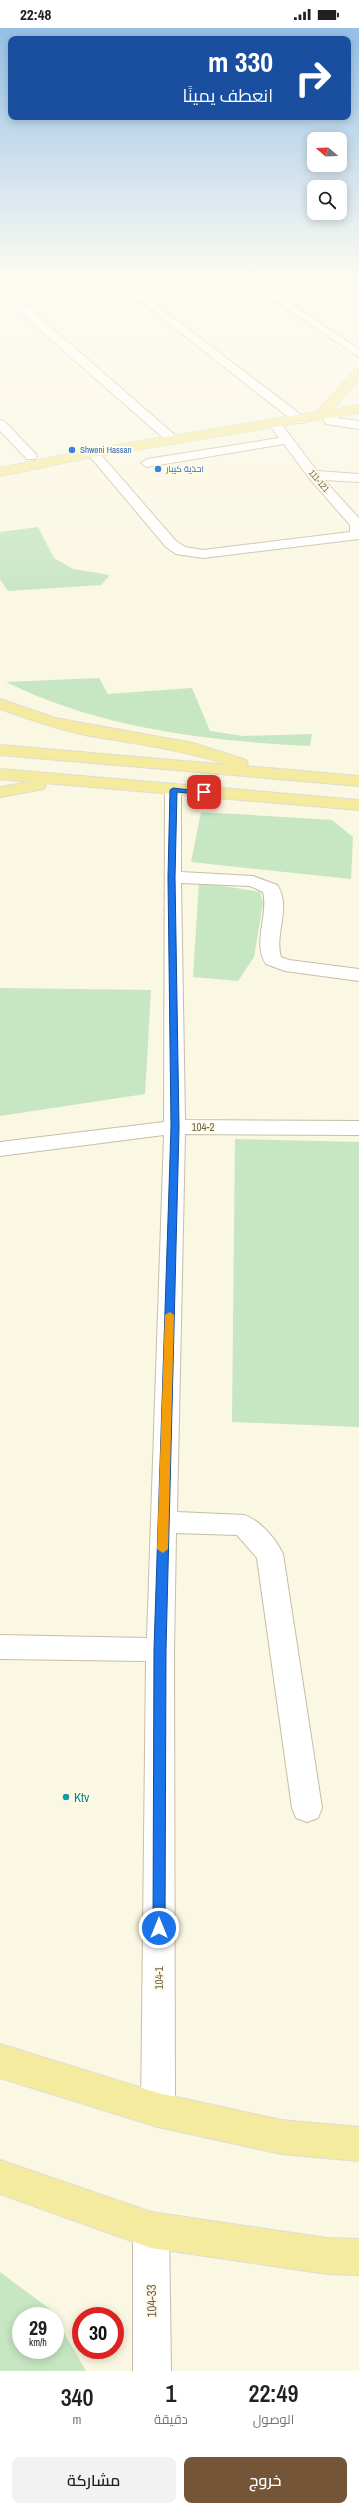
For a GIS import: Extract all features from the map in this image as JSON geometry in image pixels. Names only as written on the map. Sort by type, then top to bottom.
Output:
[{"type":"main road","points":[[319,417],[344,388]]},
{"type":"main road","points":[[0,472],[93,453],[319,417],[359,409]]},
{"type":"main road","points":[[0,463],[93,453]]},
{"type":"main road","points":[[0,704],[50,722],[84,730],[193,748],[279,775]]},
{"type":"main road","points":[[0,750],[359,781]]},
{"type":"main road","points":[[0,774],[145,788],[359,805]]},
{"type":"main road","points":[[0,792],[46,784],[145,788]]},
{"type":"main road","points":[[0,2061],[158,2110],[281,2137],[359,2144]]},
{"type":"main road","points":[[0,2177],[151,2230],[327,2256],[359,2258]]},
{"type":"street","points":[[113,388],[173,440]]},
{"type":"street","points":[[259,388],[300,420]]},
{"type":"street","points":[[339,413],[329,418],[330,421],[359,425]]},
{"type":"street","points":[[0,424],[31,456]]},
{"type":"street","name":"111-121","points":[[93,453],[171,544],[181,551],[203,554],[354,536],[358,530],[357,524],[313,475],[275,424]]},
{"type":"street","points":[[148,463],[287,440]]},
{"type":"street","points":[[313,475],[359,478]]},
{"type":"street","name":"104-1","points":[[158,2110],[160,1650],[175,1127],[172,877],[173,790]]},
{"type":"street","points":[[172,877],[253,881],[271,889],[275,899],[269,951],[273,960],[285,965],[359,976]]},
{"type":"street","name":"104-2","points":[[0,1149],[175,1127],[359,1128]]},
{"type":"street","points":[[164,1522],[244,1525],[270,1554],[307,1808]]},
{"type":"street","points":[[0,1647],[160,1650]]},
{"type":"street","name":"104-33","points":[[151,2230],[152,2371]]},
{"type":"green space","points":[[38,527],[54,558],[73,569],[110,575],[101,585],[8,591],[0,579],[0,532]]},
{"type":"green space","points":[[99,678],[108,694],[192,688],[210,731],[243,736],[312,734],[310,746],[271,744],[193,736],[116,721],[78,711],[42,698],[6,682]]},
{"type":"green space","points":[[201,812],[332,820],[353,837],[351,879],[191,862]]},
{"type":"green space","points":[[199,882],[260,892],[263,903],[254,957],[238,981],[193,977]]},
{"type":"green space","points":[[0,988],[151,990],[145,1094],[0,1116]]},
{"type":"green space","points":[[235,1139],[359,1142],[359,1427],[232,1422]]},
{"type":"green space","points":[[0,2272],[47,2307],[12,2307],[12,2359],[64,2359],[64,2333],[72,2347],[72,2359],[79,2359],[86,2371],[0,2371]]},
{"type":"slow traffic","points":[[163,1549],[170,1315]]},
{"type":"place","name":"Shweni Hassan","points":[[72,450]]},
{"type":"place","name":"احذية كيبار","points":[[158,469]]},
{"type":"place","name":"Ktv","points":[[66,1797]]},
{"type":"route","points":[[159,1928],[160,1650],[175,1127],[172,877],[173,790],[204,792]]}]
